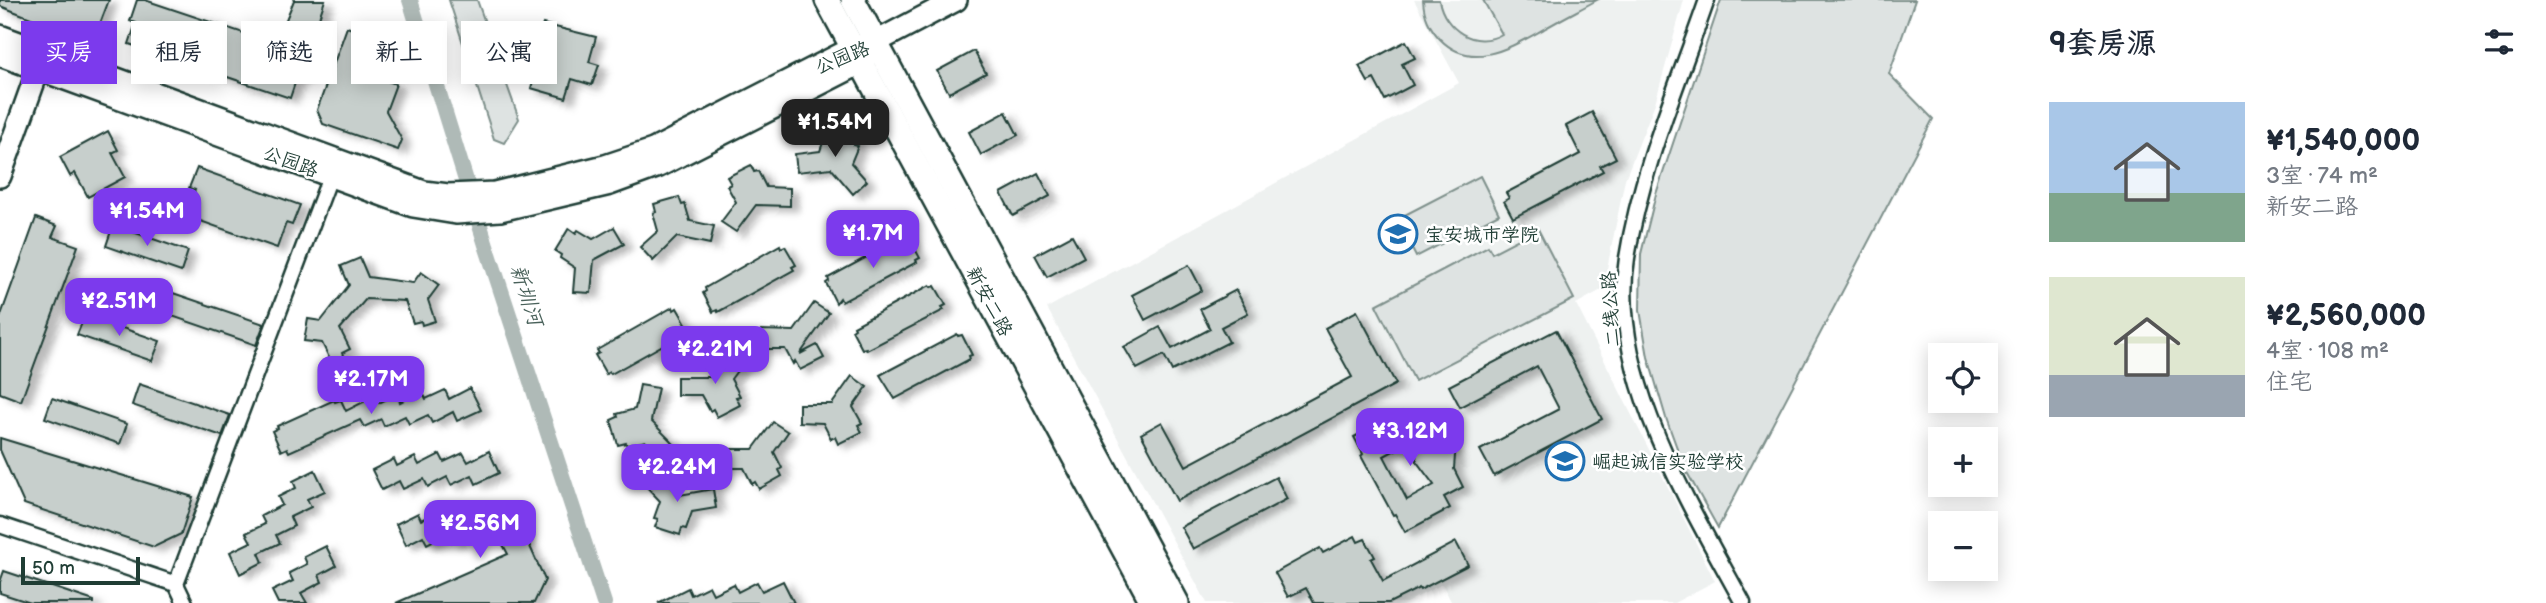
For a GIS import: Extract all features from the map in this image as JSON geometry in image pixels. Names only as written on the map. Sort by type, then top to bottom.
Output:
[{"type":"main road","name":"新安二路","points":[[827,0],[1153,603]]},
{"type":"main road","name":"新安二路","points":[[853,0],[1177,603]]},
{"type":"main road","name":"公园路","points":[[104,84],[334,168],[424,192],[452,204],[497,201],[653,150],[857,56],[956,0]]},
{"type":"main road","name":"公园路","points":[[0,36],[21,49]]},
{"type":"main road","name":"公园路","points":[[0,55],[21,58]]},
{"type":"main road","points":[[0,176],[33,84]]},
{"type":"street","name":"二线公路","points":[[1707,0],[1640,198],[1626,260],[1625,311],[1632,355],[1657,436],[1676,479],[1743,603]]},
{"type":"street","points":[[176,584],[334,168]]},
{"type":"street","points":[[0,525],[176,584],[185,603]]},
{"type":"shaded area","points":[[449,0],[477,0],[484,21],[461,21],[461,37]]},
{"type":"shaded area","name":"宝安城市学院","points":[[1414,0],[1684,0],[1655,103],[1625,179],[1603,289],[1576,304],[1715,581],[1674,603],[1452,603],[1442,584],[1406,603],[1207,603],[1047,308],[1459,83]]},
{"type":"shaded area","points":[[1423,0],[1439,0],[1447,20],[1454,28],[1462,34],[1481,40],[1502,34],[1483,0],[1597,0],[1518,43],[1492,53],[1478,55],[1452,49],[1440,39],[1428,21]]},
{"type":"shaded area","points":[[1721,0],[1915,0],[1889,74],[1933,119],[1718,528],[1684,467],[1666,418],[1648,357],[1640,310],[1641,254],[1656,194]]},
{"type":"shaded area","points":[[476,84],[507,84],[519,119],[504,143],[494,139]]},
{"type":"shaded area","points":[[1480,176],[1499,214],[1416,257],[1397,219]]},
{"type":"shaded area","points":[[1538,229],[1574,299],[1415,381],[1376,305],[1488,246],[1492,253]]},
{"type":"building","points":[[0,0],[109,0],[101,21],[39,21],[0,6]]},
{"type":"building","points":[[137,0],[145,0],[208,21],[131,21]]},
{"type":"building","points":[[294,0],[325,0],[318,21],[285,21]]},
{"type":"building","points":[[347,27],[351,29],[351,84],[396,84],[386,111],[402,140],[398,150],[323,124],[317,110],[326,84],[337,84],[337,55]]},
{"type":"building","points":[[557,27],[596,37],[589,62],[599,65],[592,85],[572,79],[566,98],[531,88],[532,84],[557,84]]},
{"type":"building","points":[[227,28],[241,32],[241,82],[227,77]]},
{"type":"building","points":[[1406,41],[1415,58],[1402,64],[1413,85],[1385,100],[1374,79],[1368,82],[1359,66]]},
{"type":"building","points":[[974,51],[986,73],[949,93],[937,71]]},
{"type":"building","points":[[248,84],[295,84],[290,98]]},
{"type":"building","points":[[1006,112],[1018,135],[981,155],[969,132]]},
{"type":"building","points":[[1592,112],[1616,158],[1600,166],[1603,171],[1513,218],[1504,201],[1509,198],[1506,193],[1580,154],[1566,126]]},
{"type":"building","points":[[833,127],[857,138],[854,145],[858,146],[851,163],[867,181],[853,194],[831,168],[797,172],[795,154],[820,151],[826,134],[830,135]]},
{"type":"building","points":[[108,131],[118,150],[112,153],[125,177],[88,197],[75,173],[70,176],[60,157]]},
{"type":"building","points":[[751,165],[754,172],[758,171],[766,187],[790,188],[790,206],[756,205],[736,232],[721,222],[736,202],[727,186],[731,184],[727,177]]},
{"type":"building","points":[[197,168],[300,205],[292,225],[286,223],[277,248],[186,216],[195,190],[189,188]]},
{"type":"building","points":[[1038,173],[1050,196],[1013,216],[1001,193]]},
{"type":"building","points":[[679,197],[682,205],[685,204],[690,221],[714,226],[710,244],[677,237],[653,261],[640,247],[658,231],[653,213],[656,212],[654,204]]},
{"type":"building","points":[[36,218],[57,226],[52,237],[78,246],[21,401],[0,393],[0,318]]},
{"type":"building","points":[[113,225],[188,251],[181,272],[106,246]]},
{"type":"building","points":[[614,227],[624,244],[594,260],[591,293],[573,292],[575,268],[555,251],[569,228],[593,239]]},
{"type":"building","points":[[1072,235],[1084,257],[1047,277],[1035,255]]},
{"type":"building","points":[[904,237],[905,240],[909,238],[920,258],[917,262],[842,302],[840,298],[836,303],[826,283],[828,278]]},
{"type":"building","points":[[780,245],[781,248],[785,246],[796,265],[792,267],[794,270],[718,312],[713,312],[703,293],[705,288]]},
{"type":"building","points":[[360,258],[368,277],[413,283],[421,272],[439,285],[428,300],[435,321],[422,325],[421,321],[413,323],[405,301],[366,299],[340,329],[350,349],[342,353],[344,358],[332,364],[322,343],[304,341],[308,319],[321,321],[349,285],[341,266]]},
{"type":"building","points":[[1189,265],[1202,290],[1145,320],[1132,295]]},
{"type":"building","points":[[930,285],[935,286],[946,305],[942,307],[944,310],[867,350],[862,349],[852,330],[854,326]]},
{"type":"building","points":[[1236,290],[1248,313],[1221,327],[1229,342],[1172,371],[1164,355],[1137,369],[1124,347],[1160,327],[1172,349],[1210,329],[1200,309]]},
{"type":"building","points":[[173,293],[264,324],[256,345],[166,314]]},
{"type":"building","points":[[814,303],[829,313],[800,354],[817,345],[824,358],[800,370],[795,361],[793,364],[785,349],[760,349],[761,330],[794,331]]},
{"type":"building","points":[[673,307],[674,310],[677,308],[688,327],[686,332],[611,374],[606,374],[595,355],[599,353],[597,350]]},
{"type":"building","points":[[1357,311],[1396,384],[1177,501],[1141,434],[1162,422],[1186,466],[1352,377],[1325,328]]},
{"type":"building","points":[[85,315],[160,341],[152,361],[77,335]]},
{"type":"building","points":[[1556,330],[1602,419],[1494,476],[1480,450],[1559,409],[1537,366],[1460,407],[1449,386]]},
{"type":"building","points":[[957,334],[962,335],[972,355],[969,356],[970,359],[895,399],[880,375]]},
{"type":"building","points":[[730,349],[745,360],[731,379],[740,396],[736,397],[740,405],[717,417],[713,409],[710,411],[701,395],[677,395],[677,377],[711,377]]},
{"type":"building","points":[[852,376],[867,387],[853,407],[862,423],[858,425],[862,432],[838,444],[835,437],[831,439],[823,423],[799,422],[799,404],[832,404]]},
{"type":"building","points":[[139,384],[230,415],[222,436],[132,405]]},
{"type":"building","points":[[640,385],[658,388],[651,421],[675,445],[662,458],[645,441],[627,446],[626,443],[618,445],[611,420],[618,417],[617,414],[635,409]]},
{"type":"building","points":[[470,388],[481,410],[457,421],[453,412],[432,423],[428,415],[409,424],[405,416],[384,426],[381,419],[364,427],[360,420],[289,452],[287,448],[281,451],[272,431],[278,428],[277,426],[334,400],[341,400],[346,411],[375,396],[379,403],[397,394],[400,402],[422,391],[426,399],[445,390],[449,399]]},
{"type":"building","points":[[52,398],[127,424],[120,444],[45,418]]},
{"type":"building","points":[[1401,412],[1407,423],[1425,414],[1435,434],[1448,442],[1455,455],[1454,469],[1463,487],[1444,497],[1450,508],[1405,532],[1361,456],[1363,454],[1354,437]],"holes":[[[1414,440],[1417,462],[1434,485],[1407,500],[1384,456]]]},
{"type":"building","points":[[773,422],[788,432],[774,452],[782,468],[779,470],[782,476],[759,489],[755,482],[752,484],[744,468],[719,468],[720,449],[753,449]]},
{"type":"building","points":[[0,438],[193,497],[181,534],[154,547],[24,504],[0,450]]},
{"type":"building","points":[[489,451],[499,473],[476,484],[472,475],[451,485],[447,477],[428,487],[424,479],[403,489],[399,481],[382,490],[372,470],[394,459],[397,466],[415,457],[419,465],[440,454],[444,462],[463,453],[468,462]]},
{"type":"building","points":[[315,470],[325,491],[307,499],[311,507],[290,517],[294,526],[276,535],[280,543],[259,553],[263,562],[240,574],[230,552],[251,542],[246,533],[265,524],[261,516],[282,505],[278,497],[296,488],[293,481]]},
{"type":"building","points":[[656,471],[680,495],[713,489],[716,508],[692,512],[686,529],[682,528],[680,535],[655,527],[658,519],[654,518],[660,501],[643,483]]},
{"type":"building","points":[[1276,477],[1287,499],[1193,549],[1181,527]]},
{"type":"building","points":[[512,506],[545,580],[534,603],[396,603],[508,554],[495,530],[475,540],[471,532],[452,542],[448,533],[427,544],[423,536],[406,545],[396,524],[418,513],[421,520],[439,511],[443,519],[464,509],[468,517],[487,508],[492,516]]},
{"type":"building","points":[[1355,536],[1358,542],[1365,539],[1375,557],[1371,559],[1383,581],[1456,542],[1468,565],[1389,603],[1314,603],[1306,588],[1288,597],[1275,573],[1320,548],[1323,553]]},
{"type":"building","points":[[326,546],[336,566],[319,575],[322,582],[301,593],[307,603],[278,603],[272,591],[293,581],[289,573],[307,564],[304,557]]},
{"type":"building","points":[[4,571],[94,603],[31,603],[0,593]]},
{"type":"building","points":[[783,581],[794,603],[658,603],[688,588],[691,595],[709,586],[713,594],[734,584],[738,592],[757,582],[762,591]]},
{"type":"waterway","name":"新圳河","points":[[410,0],[486,245],[604,603]]},
{"type":"place","name":"宝安城市学院","points":[[1398,234]]},
{"type":"place","name":"崛起诚信实验学校","points":[[1565,461]]}]
